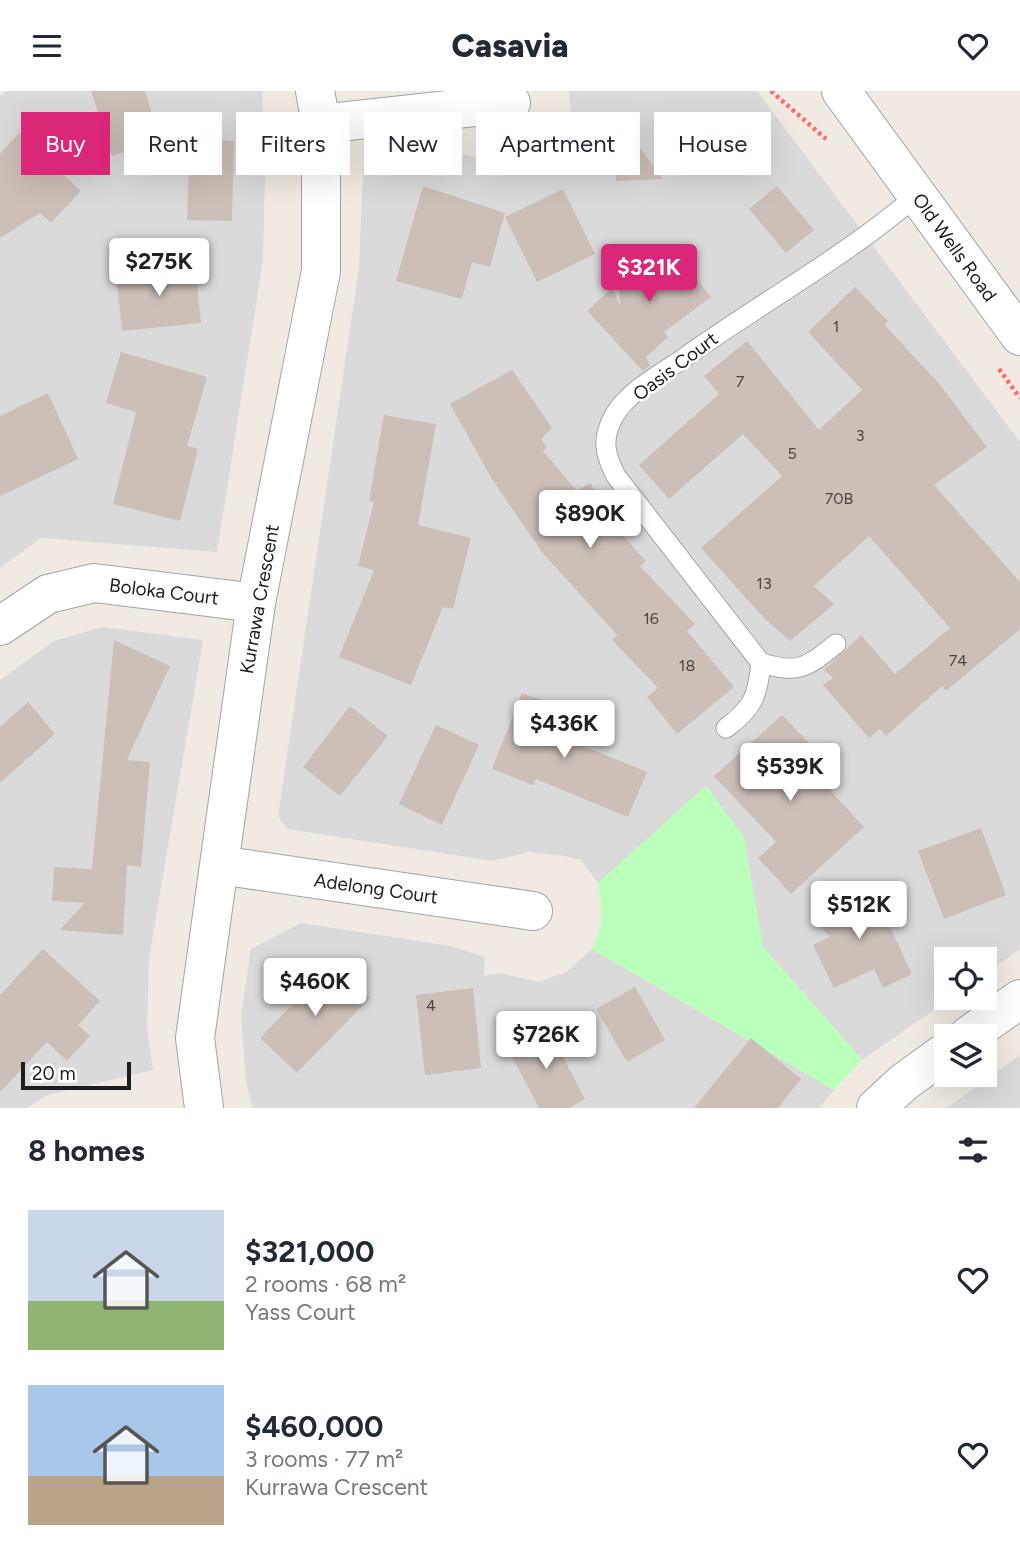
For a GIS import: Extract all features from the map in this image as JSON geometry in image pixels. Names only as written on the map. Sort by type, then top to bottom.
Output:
[{"type":"street","name":"Old Wells Road","points":[[841,91],[1020,336]]},
{"type":"street","points":[[318,107],[511,103]]},
{"type":"street","name":"Kurrawa Crescent","points":[[204,1108],[195,1038],[219,865],[256,603],[321,271],[318,107]]},
{"type":"street","name":"Boloka Court","points":[[0,626],[48,594],[94,583],[256,603]]},
{"type":"street","name":"Adelong Court","points":[[219,865],[533,911]]},
{"type":"street","points":[[985,1024],[1020,999]]},
{"type":"street","points":[[876,1108],[904,1082],[934,1060]]},
{"type":"lane","name":"Oasis Court","points":[[761,663],[617,476],[605,454],[606,435],[615,414],[635,394],[727,327],[890,219],[917,195]]},
{"type":"lane","points":[[726,728],[746,713],[757,694],[761,663],[786,670],[807,667],[835,644]]},
{"type":"shaded area","points":[[7,91],[262,91],[263,112],[236,112],[236,175],[265,175],[263,260],[217,552],[41,538],[0,568],[0,96]]},
{"type":"shaded area","points":[[569,91],[757,91],[1020,442],[1020,949],[997,965],[997,947],[934,947],[934,1010],[862,1060],[763,947],[744,838],[707,787],[598,883],[581,860],[565,856],[529,852],[493,861],[287,829],[278,816],[359,268],[364,145],[364,175],[462,175],[462,154],[476,158],[476,175],[640,175],[640,112],[571,112]]},
{"type":"shaded area","points":[[102,627],[203,640],[149,959],[147,1027],[153,1070],[48,1095],[26,1108],[0,1108],[0,680],[54,641]]},
{"type":"shaded area","points":[[301,923],[451,946],[485,957],[484,976],[500,973],[539,982],[566,972],[592,949],[834,1090],[819,1108],[253,1108],[246,1083],[241,1015],[251,949]]},
{"type":"shaded area","points":[[1020,1055],[1020,1108],[947,1108],[976,1087],[997,1087],[997,1072]]},
{"type":"green space","points":[[706,786],[744,838],[763,947],[862,1060],[834,1090],[592,949],[601,924],[598,883]]},
{"type":"building","points":[[91,91],[145,91],[151,112],[124,112],[124,152],[112,156],[110,112],[98,112]]},
{"type":"building","points":[[19,133],[21,175],[64,175],[81,191],[51,223],[40,213],[0,238],[0,154]]},
{"type":"building","points":[[222,140],[234,141],[232,221],[187,220],[189,175],[222,175]]},
{"type":"building","points":[[640,148],[654,167],[654,175],[660,175],[663,179],[616,181],[616,175],[640,175]]},
{"type":"building","points":[[423,186],[505,213],[490,267],[472,262],[462,299],[396,281]]},
{"type":"building","points":[[777,186],[814,230],[786,253],[749,209]]},
{"type":"building","points":[[563,189],[595,254],[537,282],[505,217]]},
{"type":"building","points":[[668,244],[711,297],[664,332],[668,337],[646,357],[650,366],[643,371],[587,311],[612,288],[620,306],[619,281]]},
{"type":"building","points":[[195,265],[201,323],[122,331],[116,273]]},
{"type":"building","points":[[855,287],[888,321],[885,325],[941,386],[987,447],[934,485],[1020,582],[1020,629],[946,691],[942,686],[886,736],[880,729],[869,738],[823,685],[833,678],[824,670],[861,635],[895,674],[950,628],[869,536],[814,586],[834,604],[790,641],[764,618],[701,548],[782,476],[743,434],[669,499],[639,465],[719,394],[704,376],[747,341],[819,430],[862,390],[808,332]]},
{"type":"building","points":[[121,352],[207,377],[187,446],[198,449],[180,521],[113,504],[136,412],[106,403]]},
{"type":"building","points":[[512,370],[552,428],[541,439],[547,447],[543,451],[577,491],[590,483],[610,512],[604,515],[646,561],[640,566],[695,624],[687,631],[734,687],[677,734],[647,697],[658,688],[612,640],[617,635],[542,552],[493,481],[450,404]]},
{"type":"building","points":[[48,393],[78,459],[0,496],[0,416]]},
{"type":"building","points":[[384,415],[436,424],[418,525],[471,538],[453,609],[443,607],[411,685],[339,657],[374,570],[358,566],[374,502],[369,501]]},
{"type":"building","points":[[114,640],[170,666],[127,760],[150,762],[141,867],[127,865],[123,935],[60,930],[85,903],[52,901],[54,867],[92,869]]},
{"type":"building","points":[[522,693],[564,709],[554,734],[647,772],[628,817],[536,779],[533,785],[492,769]]},
{"type":"building","points":[[28,702],[55,734],[0,783],[0,727]]},
{"type":"building","points":[[350,706],[388,736],[340,796],[303,767]]},
{"type":"building","points":[[782,715],[831,766],[817,776],[864,827],[791,894],[758,858],[776,842],[714,776]]},
{"type":"building","points":[[436,725],[479,745],[442,825],[399,804]]},
{"type":"building","points":[[981,828],[1006,895],[944,919],[918,851]]},
{"type":"building","points":[[870,885],[912,974],[883,988],[874,969],[834,988],[813,945],[830,937],[810,915]]},
{"type":"building","points":[[43,949],[100,1001],[78,1025],[90,1036],[67,1061],[47,1042],[0,1092],[0,995]]},
{"type":"building","points":[[333,963],[370,998],[297,1073],[260,1038]]},
{"type":"building","points":[[635,987],[665,1040],[627,1062],[596,1009]]},
{"type":"building","points":[[473,988],[481,1068],[425,1075],[416,995]]},
{"type":"building","points":[[547,1026],[585,1099],[569,1108],[539,1108],[507,1047]]},
{"type":"building","points":[[751,1038],[801,1079],[778,1108],[694,1108]]}]
